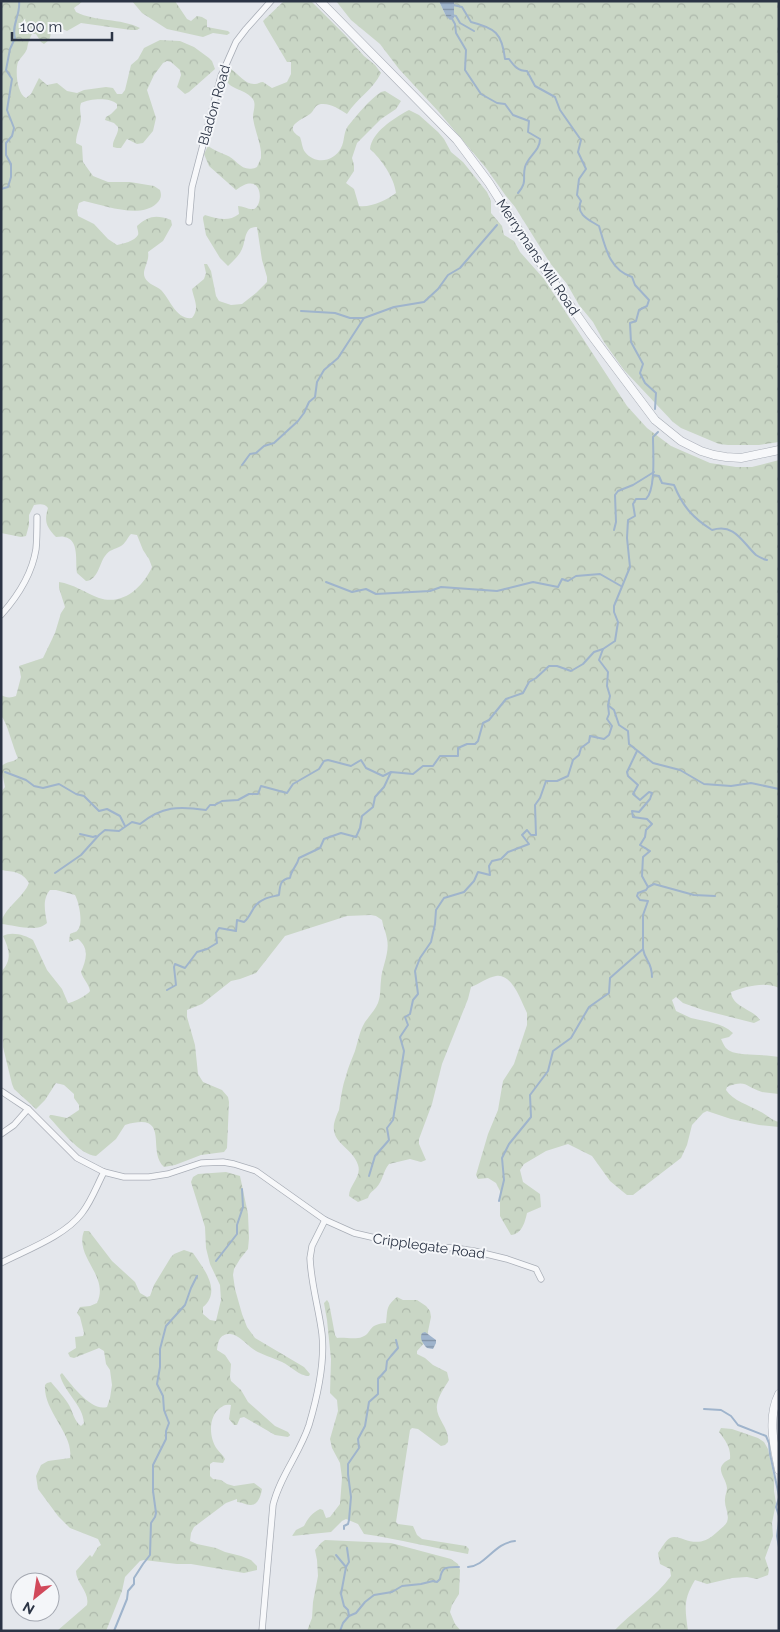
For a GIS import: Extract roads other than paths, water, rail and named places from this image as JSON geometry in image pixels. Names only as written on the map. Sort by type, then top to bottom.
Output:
[{"type":"street","name":"Bladon Road","points":[[190,222],[192,187],[221,76],[236,42],[271,1]]},
{"type":"street","name":"Merrymans Mill Road","points":[[320,1],[457,140],[489,183],[532,251],[654,420],[680,441],[714,455],[741,458],[779,450]]},
{"type":"street","points":[[1,615],[22,588],[30,570],[36,549],[37,517]]},
{"type":"street","name":"Cripplegate Road","points":[[1,1091],[28,1110],[77,1158],[104,1172],[124,1177],[149,1177],[168,1174],[201,1163],[223,1162],[234,1164],[256,1171],[325,1220],[354,1234],[410,1246],[455,1248],[499,1257],[536,1269],[541,1279]]},
{"type":"street","points":[[1,1134],[14,1125],[28,1110]]},
{"type":"street","points":[[1,1263],[62,1231],[74,1222],[91,1199],[104,1172]]},
{"type":"street","points":[[262,1631],[272,1505],[278,1486],[306,1431],[312,1412],[320,1371],[322,1335],[310,1258],[312,1246],[325,1220]]},
{"type":"street","points":[[779,1394],[772,1414],[773,1439],[779,1470]]},
{"type":"water","points":[[439,1],[454,1],[454,18],[450,20],[446,16]]},
{"type":"water","points":[[425,1332],[436,1340],[433,1349],[427,1348],[422,1341],[421,1335]]},
{"type":"waterway","points":[[1,189],[8,187],[11,177],[11,164],[6,155],[6,143],[12,136],[14,128],[7,110],[12,79],[6,70],[10,49],[15,38],[14,29],[19,10],[19,1]]},
{"type":"waterway","points":[[453,5],[462,7],[471,22],[492,29],[496,33],[502,43],[505,59],[509,59],[519,69],[527,71],[535,86],[555,97],[560,110],[581,140],[578,152],[586,169],[579,179],[577,195],[581,201],[581,213],[599,226],[606,249],[613,263],[624,274],[632,277],[635,285],[649,300],[647,306],[639,310],[636,321],[630,323],[631,342],[643,364],[640,373],[645,383],[656,393],[655,409]]},
{"type":"waterway","points":[[452,15],[456,16],[460,23],[474,31]]},
{"type":"waterway","points":[[451,17],[455,24],[456,33],[466,50],[465,70],[481,94],[497,103],[505,104],[513,115],[529,121],[528,132],[540,139],[538,147],[525,167],[524,183],[518,193]]},
{"type":"waterway","points":[[301,311],[335,313],[350,318],[364,318],[394,307],[424,302],[438,289],[448,275],[460,268],[497,225]]},
{"type":"waterway","points":[[242,465],[250,454],[256,453],[264,446],[274,443],[298,421],[309,402],[315,397],[317,382],[324,370],[338,358],[364,318]]},
{"type":"waterway","points":[[369,1176],[375,1156],[389,1140],[387,1128],[393,1120],[404,1051],[400,1037],[408,1025],[405,1017],[410,1014],[413,1000],[418,994],[415,971],[420,958],[431,942],[436,910],[444,898],[464,892],[474,881],[478,872],[490,875],[489,866],[492,861],[501,859],[508,852],[529,844],[522,835],[527,830],[531,835],[536,835],[535,805],[540,798],[546,781],[557,781],[568,776],[573,760],[579,755],[581,748],[589,742],[590,736],[604,739],[609,735],[612,726],[607,719],[610,696],[607,686],[608,672],[599,660],[603,649],[615,641],[618,622],[614,606],[630,567],[627,538],[628,520],[635,516],[633,504],[636,499],[646,499],[649,494],[653,470],[653,437],[658,432]]},
{"type":"waterway","points":[[614,530],[616,522],[615,495],[618,491],[633,485],[654,472]]},
{"type":"waterway","points":[[653,475],[659,476],[662,483],[674,485],[685,506],[705,526],[712,530],[727,529],[732,531],[756,555],[767,560]]},
{"type":"waterway","points":[[326,582],[352,592],[366,589],[376,594],[430,591],[441,587],[497,591],[533,582],[558,587],[562,579],[568,581],[576,576],[600,574],[621,586]]},
{"type":"waterway","points":[[55,873],[81,855],[105,830],[119,831],[132,822],[140,824],[156,814],[171,809],[206,810],[210,805],[215,805],[222,801],[238,800],[249,794],[258,794],[261,786],[287,793],[293,784],[319,769],[324,761],[328,760],[351,766],[361,760],[366,768],[383,776],[391,772],[413,774],[423,766],[433,766],[440,756],[458,756],[458,748],[467,744],[475,744],[478,741],[483,723],[489,720],[506,699],[523,693],[529,682],[549,666],[557,666],[571,671],[583,664],[594,652],[603,649]]},
{"type":"waterway","points":[[609,706],[614,710],[619,725],[628,731],[629,744],[653,763],[680,770],[704,784],[731,786],[751,783],[779,789]]},
{"type":"waterway","points":[[637,751],[627,772],[628,776],[638,785],[633,794],[640,800],[649,792],[652,793],[650,799],[639,812],[632,811],[633,817],[647,819],[652,824],[646,830],[645,837],[640,845],[650,851],[643,857],[642,876],[648,887]]},
{"type":"waterway","points":[[5,772],[26,780],[34,786],[43,788],[59,784],[76,794],[84,796],[99,811],[107,809],[120,816],[125,826]]},
{"type":"waterway","points":[[167,990],[176,985],[175,964],[185,968],[197,952],[217,943],[216,933],[219,928],[236,931],[237,920],[244,922],[258,903],[279,895],[281,884],[284,880],[290,878],[299,858],[320,848],[324,839],[341,833],[356,837],[362,816],[373,807],[375,797],[384,787],[391,772]]},
{"type":"waterway","points":[[80,834],[96,836]]},
{"type":"waterway","points":[[652,977],[650,964],[643,949],[643,915],[648,901],[640,900],[637,896],[638,893],[654,884],[694,895],[715,896]]},
{"type":"waterway","points":[[499,1201],[504,1180],[502,1158],[509,1144],[531,1117],[530,1095],[548,1071],[553,1051],[571,1038],[589,1007],[609,993],[610,978],[643,949]]},
{"type":"waterway","points":[[216,1261],[237,1234],[237,1225],[243,1207],[242,1189]]},
{"type":"waterway","points":[[114,1631],[127,1599],[128,1591],[134,1584],[134,1578],[150,1555],[151,1523],[156,1513],[153,1491],[153,1465],[166,1439],[169,1423],[164,1410],[163,1396],[157,1384],[160,1367],[160,1349],[166,1326],[185,1305],[197,1276]]},
{"type":"waterway","points":[[344,1529],[349,1520],[351,1497],[348,1464],[359,1448],[358,1439],[365,1426],[369,1402],[378,1394],[378,1379],[386,1370],[387,1361],[398,1348],[396,1340]]},
{"type":"waterway","points":[[704,1409],[721,1410],[731,1416],[738,1425],[766,1436],[779,1496]]},
{"type":"waterway","points":[[779,1498],[776,1507],[779,1516]]},
{"type":"waterway","points":[[779,1521],[777,1536],[779,1547]]},
{"type":"waterway","points":[[468,1567],[480,1563],[501,1546],[515,1541]]},
{"type":"waterway","points":[[347,1548],[349,1562],[346,1567],[341,1594],[349,1616]]},
{"type":"waterway","points":[[336,1555],[346,1567]]},
{"type":"waterway","points":[[340,1631],[343,1623],[349,1616],[356,1613],[374,1595],[392,1592],[402,1586],[437,1582],[444,1569],[459,1567]]}]
